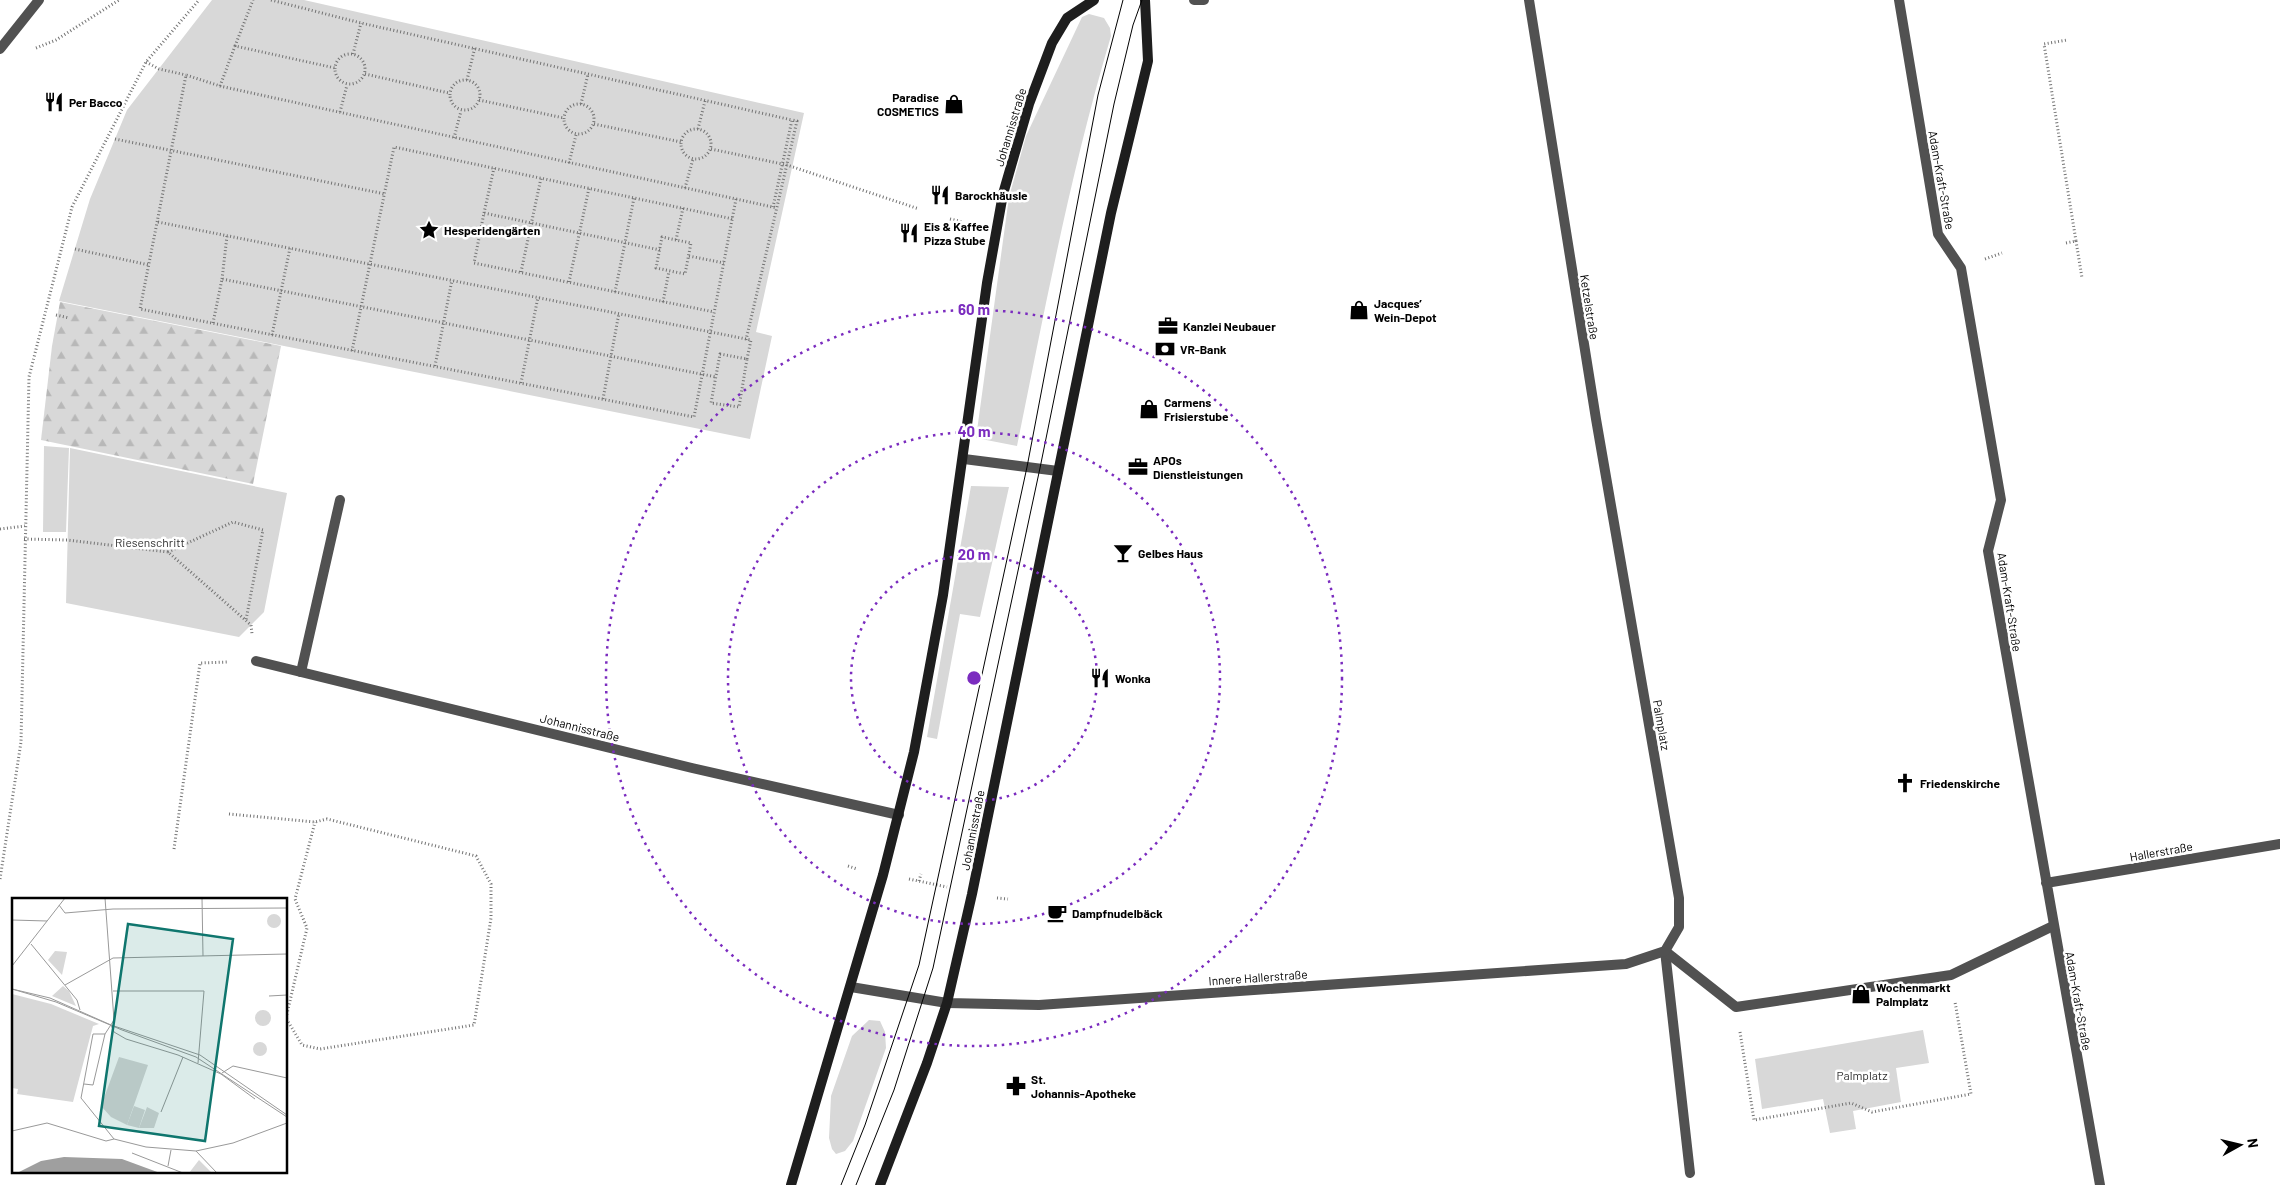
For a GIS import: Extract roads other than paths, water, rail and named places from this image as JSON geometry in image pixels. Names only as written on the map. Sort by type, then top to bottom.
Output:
[{"type":"main road","name":"Johannisstraße","points":[[791,1185],[851,987],[899,814],[916,742],[943,595],[996,228],[1009,170],[1029,104],[1052,43],[1067,18],[1094,0]]},
{"type":"main road","name":"Johannisstraße","points":[[880,1185],[927,1063],[947,1003],[972,894],[1123,156],[1148,61],[1144,0]]},
{"type":"street","points":[[0,49],[39,0]]},
{"type":"street","points":[[1194,0],[1204,0]]},
{"type":"street","name":"Ketzelstraße","points":[[1529,0],[1629,618]]},
{"type":"street","name":"Adam-Kraft-Straße","points":[[1899,0],[1938,234],[1961,268],[2001,500],[1988,551],[2100,1185]]},
{"type":"street","points":[[964,459],[1058,471]]},
{"type":"street","points":[[301,672],[340,500]]},
{"type":"street","name":"Palmplatz","points":[[1629,618],[1679,898],[1679,928],[1665,950]]},
{"type":"street","name":"Johannisstraße","points":[[256,661],[692,768],[899,814]]},
{"type":"street","name":"Hallerstraße","points":[[2046,883],[2280,844]]},
{"type":"street","points":[[1665,950],[1736,1007],[1951,976],[2053,926]]},
{"type":"street","points":[[1665,950],[1690,1173]]},
{"type":"street","name":"Innere Hallerstraße","points":[[851,987],[947,1003],[1039,1005],[1626,964],[1665,950]]},
{"type":"tram line","points":[[841,1185],[865,1125],[919,965],[1027,467],[1098,95],[1123,0]]},
{"type":"tram line","points":[[856,1185],[894,1090],[933,968],[1040,468],[1114,104],[1133,25],[1142,0]]},
{"type":"place","name":"Per Bacco","points":[[54,102]]},
{"type":"place","name":"Paradise COSMETICS","points":[[954,104]]},
{"type":"place","name":"Barockhäusle","points":[[940,195]]},
{"type":"place","name":"Hesperidengärten","points":[[429,230]]},
{"type":"place","name":"Eis & Kaffee Pizza Stube","points":[[909,233]]},
{"type":"place","name":"Jacques’ Wein-Depot","points":[[1359,310]]},
{"type":"place","name":"Kanzlei Neubauer","points":[[1168,326]]},
{"type":"place","name":"VR-Bank","points":[[1165,349]]},
{"type":"place","name":"Carmens Frisierstube","points":[[1149,409]]},
{"type":"place","name":"APOs Dienstleistungen","points":[[1138,467]]},
{"type":"place","name":"Gelbes Haus","points":[[1123,553]]},
{"type":"place","name":"Wonka","points":[[1100,678]]},
{"type":"place","name":"Friedenskirche","points":[[1905,783]]},
{"type":"place","name":"Dampfnudelbäck","points":[[1057,913]]},
{"type":"place","name":"Wochenmarkt Palmplatz","points":[[1861,994]]},
{"type":"place","name":"St. Johannis-Apotheke","points":[[1016,1086]]},
{"type":"park label","name":"Riesenschritt","points":[[150,542]]}]
